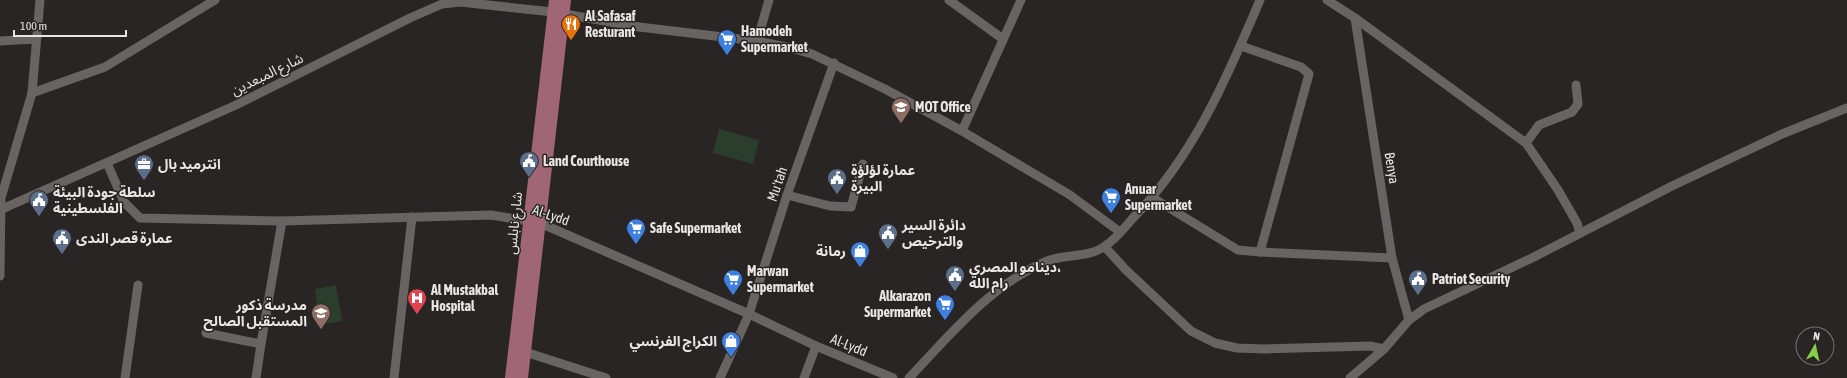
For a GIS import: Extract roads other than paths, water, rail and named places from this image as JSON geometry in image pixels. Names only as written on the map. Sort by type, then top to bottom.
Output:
[{"type":"main road","name":"شارع نابلس","points":[[522,378],[520,350],[557,8],[565,0]]},
{"type":"main road","name":"شارع نابلس","points":[[511,378],[520,350]]},
{"type":"street","points":[[0,276],[0,210],[2,198],[32,92],[40,0]]},
{"type":"street","points":[[32,92],[105,67],[215,0]]},
{"type":"street","points":[[757,41],[769,0]]},
{"type":"street","points":[[949,0],[1003,39]]},
{"type":"street","points":[[962,131],[1021,0]]},
{"type":"street","points":[[909,378],[970,314],[992,294],[1016,278],[1047,261],[1092,252],[1104,247],[1153,198],[1175,169],[1193,141],[1241,46],[1260,0]]},
{"type":"street","points":[[1327,0],[1355,18],[1526,143],[1558,190],[1577,223],[1580,233]]},
{"type":"street","name":"شارع المبعدين","points":[[0,210],[236,105],[410,18],[442,4],[460,2],[557,8],[639,27],[757,41],[812,54],[834,63],[962,131],[1070,195],[1120,232]]},
{"type":"street","name":"Benya","points":[[1355,18],[1392,258],[1409,320]]},
{"type":"street","points":[[0,41],[36,39]]},
{"type":"street","points":[[1241,46],[1301,66],[1309,74],[1260,252]]},
{"type":"street","name":"Mu'tah","points":[[720,378],[749,314],[787,195],[834,63]]},
{"type":"street","points":[[1526,143],[1539,125],[1572,112],[1578,104],[1576,85]]},
{"type":"street","points":[[1350,378],[1384,349],[1409,320],[1424,309],[1526,261],[1672,186],[1782,134],[1847,108]]},
{"type":"street","name":"Al-Lydd","points":[[107,163],[124,202],[140,218],[282,221],[491,215],[535,222],[749,314],[816,346],[893,378]]},
{"type":"street","points":[[787,195],[830,206],[851,207],[863,164]]},
{"type":"street","points":[[1153,198],[1238,250],[1392,258]]},
{"type":"street","points":[[394,378],[412,217]]},
{"type":"street","points":[[256,378],[282,221]]},
{"type":"street","points":[[1104,247],[1126,270],[1191,331],[1216,343],[1237,348],[1370,346],[1384,349]]},
{"type":"street","points":[[125,378],[138,285]]},
{"type":"street","points":[[206,333],[261,344]]},
{"type":"street","points":[[804,378],[816,346]]},
{"type":"street","points":[[520,350],[606,378]]},
{"type":"place","name":"Al Safasaf Resturant","points":[[571,41]]},
{"type":"place","name":"Hamodeh Supermarket","points":[[727,56]]},
{"type":"place","name":"MOT Office","points":[[901,124]]},
{"type":"place","name":"Land Courthouse","points":[[529,178]]},
{"type":"place","name":"انترميد بال","points":[[144,181]]},
{"type":"place","name":"عمارة لؤلؤة البيرة","points":[[837,195]]},
{"type":"place","name":"Anuar Supermarket","points":[[1111,214]]},
{"type":"place","name":"سلطة جودة البيئة الفلسطينية","points":[[39,217]]},
{"type":"place","name":"Safe Supermarket","points":[[636,245]]},
{"type":"place","name":"دائرة السير والترخيص","points":[[888,250]]},
{"type":"place","name":"عمارة قصر الندى","points":[[62,255]]},
{"type":"place","name":"رمانة","points":[[860,268]]},
{"type":"place","name":"دينامو المصري، رام الله","points":[[955,292]]},
{"type":"place","name":"Marwan Supermarket","points":[[733,296]]},
{"type":"place","name":"Patriot Security","points":[[1418,296]]},
{"type":"place","name":"Al Mustakbal Hospital","points":[[417,315]]},
{"type":"place","name":"Alkarazon Supermarket","points":[[945,321]]},
{"type":"place","name":"مدرسة ذكور المستقبل الصالح","points":[[321,330]]},
{"type":"place","name":"الكراج الفرنسي","points":[[731,358]]}]
